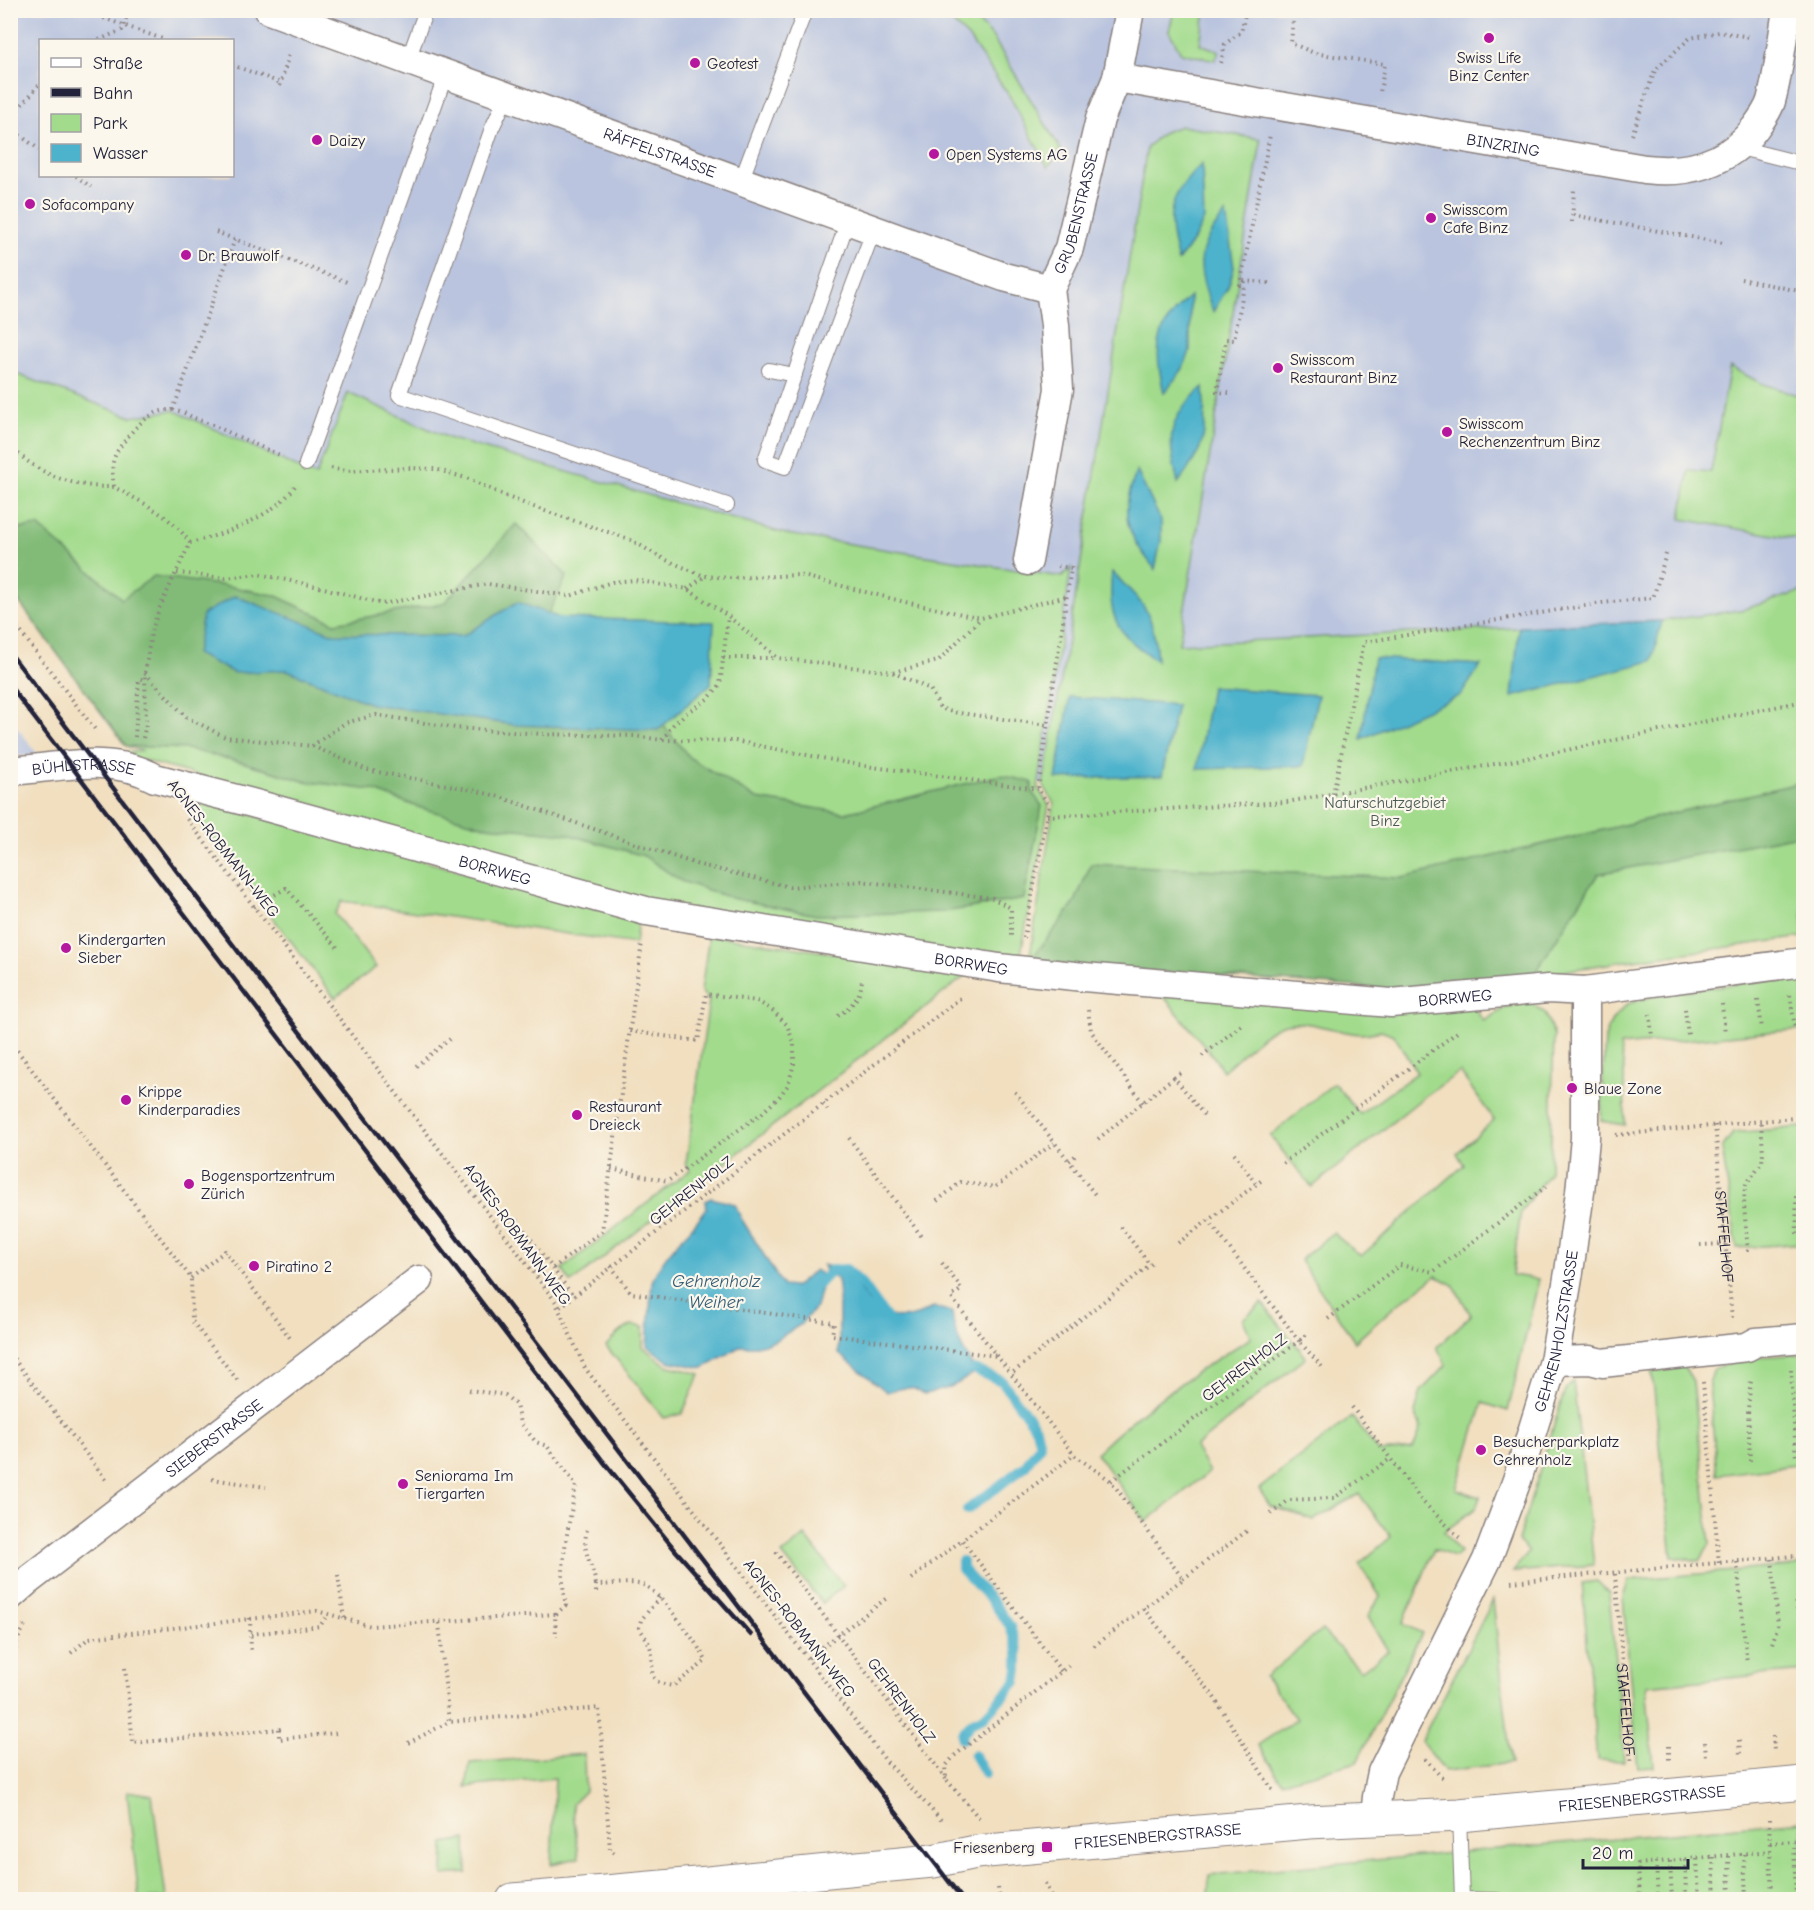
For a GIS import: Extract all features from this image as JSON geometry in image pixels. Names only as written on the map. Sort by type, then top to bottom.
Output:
[{"type":"street","name":"RÄFFELSTRASSE","points":[[269,10],[1004,277],[1050,289]]},
{"type":"street","name":"GRUBENSTRASSE","points":[[1028,561],[1059,390],[1050,289],[1069,248],[1100,119],[1117,78],[1130,10]]},
{"type":"street","name":"BINZRING","points":[[1117,78],[1645,169],[1684,170],[1721,158],[1750,135],[1762,119],[1771,103],[1787,10]]},
{"type":"street","name":"BÜHLSTRASSE","points":[[10,771],[94,763],[138,768]]},
{"type":"street","name":"BORRWEG","points":[[138,768],[264,806],[646,911],[862,946],[1013,963],[1084,978],[1391,1003],[1548,989],[1585,991],[1803,962]]},
{"type":"street","name":"GEHRENHOLZSTRASSE","points":[[1376,1817],[1382,1772],[1487,1560],[1517,1480],[1554,1361],[1571,1260],[1585,1138],[1585,991]]},
{"type":"street","name":"SIEBERSTRASSE","points":[[10,1596],[424,1273]]},
{"type":"street","points":[[1554,1361],[1590,1360],[1602,1363],[1741,1347],[1755,1342],[1795,1339]]},
{"type":"street","name":"FRIESENBERGSTRASSE","points":[[513,1899],[708,1891],[976,1852],[1309,1822],[1376,1817],[1459,1815],[1803,1783]]},
{"type":"lane","points":[[408,60],[426,10]]},
{"type":"lane","points":[[741,181],[805,10]]},
{"type":"lane","points":[[306,464],[446,74]]},
{"type":"lane","points":[[507,96],[492,128],[399,395],[727,505]]},
{"type":"lane","points":[[1736,147],[1803,164]]},
{"type":"lane","points":[[848,220],[795,375],[760,458],[786,467],[874,230]]},
{"type":"lane","points":[[769,370],[795,375]]},
{"type":"lane","points":[[1459,1815],[1460,1899],[1498,1899]]},
{"type":"path","points":[[81,10],[162,39]]},
{"type":"path","points":[[101,39],[122,30],[129,10]]},
{"type":"path","points":[[1220,67],[1225,44],[1241,33],[1246,10]]},
{"type":"path","points":[[1294,10],[1291,44],[1314,53],[1385,64],[1380,93]]},
{"type":"path","points":[[1630,139],[1655,70],[1690,38],[1719,32],[1752,37]]},
{"type":"path","points":[[234,66],[280,85],[289,54]]},
{"type":"path","points":[[10,118],[39,85]]},
{"type":"path","points":[[10,128],[39,149]]},
{"type":"path","points":[[1269,283],[1245,281],[1240,285],[1271,132]]},
{"type":"path","points":[[78,177],[91,186]]},
{"type":"path","points":[[1572,222],[1575,183]]},
{"type":"path","points":[[1573,215],[1723,243]]},
{"type":"path","points":[[216,232],[368,290]]},
{"type":"path","points":[[173,410],[235,239]]},
{"type":"path","points":[[1741,279],[1803,292]]},
{"type":"path","points":[[1228,393],[1217,392],[1226,339],[1234,340],[1245,281]]},
{"type":"path","points":[[114,487],[111,471],[115,452],[152,414],[173,410],[214,425],[256,447],[306,464],[346,471],[435,469],[469,479],[539,509],[629,539],[664,559],[704,576],[730,578],[799,575],[905,602],[981,618],[1067,596]]},
{"type":"path","points":[[10,445],[21,457],[43,472],[93,488],[114,487],[162,514],[190,543]]},
{"type":"path","points":[[190,543],[216,536],[272,509],[287,498],[302,475],[306,464]]},
{"type":"path","points":[[138,768],[139,752],[146,724],[145,673],[151,633],[190,543]]},
{"type":"path","points":[[1333,794],[1364,642],[1602,603],[1653,598],[1666,554]]},
{"type":"path","points":[[1013,963],[1049,805],[1038,789],[1071,568]]},
{"type":"path","points":[[177,573],[226,578],[258,574],[382,603],[489,584],[570,596],[612,582],[634,580],[687,589],[728,616],[778,658]]},
{"type":"path","points":[[687,589],[704,576]]},
{"type":"path","points":[[662,740],[686,713],[709,699],[720,685],[728,616]]},
{"type":"path","name":"AGNES-ROBMANN-WEG","points":[[10,618],[254,907],[560,1307],[585,1368],[886,1761],[942,1821]]},
{"type":"path","points":[[892,672],[938,661],[981,618]]},
{"type":"path","points":[[723,658],[778,658],[892,672],[930,689],[940,708],[952,712],[1047,725]]},
{"type":"path","points":[[145,673],[186,717],[225,737],[312,746],[367,770],[489,794],[696,864],[790,887],[861,881],[992,898],[1011,908],[1013,963]]},
{"type":"path","points":[[138,768],[134,742],[139,679],[145,679]]},
{"type":"path","points":[[1047,816],[1287,802],[1533,758],[1803,701]]},
{"type":"path","points":[[312,746],[345,723],[376,715],[456,728],[542,734],[634,736],[662,740],[735,741],[858,765],[1038,789]]},
{"type":"path","points":[[254,907],[286,888],[338,948]]},
{"type":"path","points":[[838,1016],[849,1008],[862,990],[862,946]]},
{"type":"path","name":"GEHRENHOLZ","points":[[560,1307],[823,1104],[1013,963]]},
{"type":"path","points":[[553,1268],[602,1231],[638,964]]},
{"type":"path","points":[[1084,978],[1091,1031],[1143,1103]]},
{"type":"path","points":[[611,1169],[668,1181],[762,1113],[788,1085],[794,1064],[794,1044],[787,1025],[772,1010],[757,1001],[706,993],[698,1041],[629,1031]]},
{"type":"path","points":[[1283,1163],[1463,1028]]},
{"type":"path","points":[[416,1066],[450,1039]]},
{"type":"path","points":[[10,1041],[190,1278],[192,1321],[242,1386]]},
{"type":"path","points":[[1098,1139],[1180,1073]]},
{"type":"path","points":[[1174,1077],[1204,1115]]},
{"type":"path","points":[[1015,1092],[1097,1197]]},
{"type":"path","points":[[823,1104],[828,1111]]},
{"type":"path","points":[[1612,1135],[1803,1117],[1803,1136]]},
{"type":"path","points":[[1748,1251],[1744,1206],[1745,1186],[1762,1162],[1761,1121]]},
{"type":"path","name":"STAFFELHOF","points":[[1714,1125],[1725,1244],[1741,1347],[1752,1362],[1748,1409],[1750,1461]]},
{"type":"path","points":[[849,1138],[922,1237]]},
{"type":"path","points":[[937,1201],[961,1182],[995,1187],[1054,1143]]},
{"type":"path","points":[[1797,1234],[1796,1197],[1802,1173],[1803,1152]]},
{"type":"path","points":[[1234,1154],[1256,1184]]},
{"type":"path","points":[[1069,1161],[1075,1156]]},
{"type":"path","points":[[1178,1243],[1262,1180]]},
{"type":"path","points":[[1328,1318],[1400,1265],[1433,1272],[1549,1185]]},
{"type":"path","points":[[910,1221],[915,1217]]},
{"type":"path","points":[[517,1220],[573,1296]]},
{"type":"path","name":"GEHRENHOLZ","points":[[1111,1481],[1299,1341],[1209,1221]]},
{"type":"path","points":[[1121,1227],[1150,1265]]},
{"type":"path","points":[[1700,1245],[1725,1244]]},
{"type":"path","points":[[190,1278],[225,1251],[293,1341]]},
{"type":"path","points":[[1011,1374],[1155,1261]]},
{"type":"path","points":[[942,1263],[962,1289],[951,1297],[1074,1455],[1111,1481],[1183,1579]]},
{"type":"path","points":[[611,1266],[631,1293],[834,1323],[832,1335],[997,1356]]},
{"type":"path","points":[[1306,1335],[1299,1341],[1323,1368]]},
{"type":"path","points":[[1795,1339],[1790,1357],[1796,1458]]},
{"type":"path","points":[[1701,1352],[1719,1564]]},
{"type":"path","points":[[10,1354],[125,1506]]},
{"type":"path","points":[[71,1653],[89,1638],[317,1611],[371,1626],[554,1615],[566,1605],[562,1589],[563,1570],[576,1485],[547,1446],[536,1442],[520,1423],[516,1405],[505,1395],[469,1390]]},
{"type":"path","points":[[1352,1407],[1422,1501],[1469,1547]]},
{"type":"path","points":[[911,1579],[1074,1455]]},
{"type":"path","points":[[1271,1514],[1289,1500],[1334,1498],[1390,1459]]},
{"type":"path","points":[[205,1478],[266,1487]]},
{"type":"path","points":[[587,1530],[585,1551],[594,1574],[596,1592]]},
{"type":"path","points":[[1094,1646],[1248,1530]]},
{"type":"path","points":[[962,1540],[1060,1671]]},
{"type":"path","name":"GEHRENHOLZ","points":[[776,1552],[946,1779],[980,1818]]},
{"type":"path","points":[[1506,1582],[1615,1574],[1803,1555]]},
{"type":"path","points":[[1772,1558],[1778,1625],[1772,1644]]},
{"type":"path","points":[[1737,1562],[1747,1663]]},
{"type":"path","name":"STAFFELHOF","points":[[1615,1574],[1631,1775]]},
{"type":"path","points":[[338,1575],[344,1618]]},
{"type":"path","points":[[1803,1580],[1795,1604],[1803,1628]]},
{"type":"path","points":[[596,1585],[641,1584],[649,1587],[660,1597],[706,1661],[673,1686],[659,1683],[654,1679],[651,1672],[651,1647],[639,1628],[641,1620],[660,1597]]},
{"type":"path","points":[[808,1658],[888,1597]]},
{"type":"path","points":[[1143,1608],[1212,1694],[1274,1792]]},
{"type":"path","points":[[251,1634],[320,1626],[328,1614]]},
{"type":"path","points":[[554,1615],[556,1637]]},
{"type":"path","points":[[250,1618],[251,1654]]},
{"type":"path","points":[[439,1623],[449,1722]]},
{"type":"path","points":[[946,1779],[945,1767],[954,1756],[1072,1663]]},
{"type":"path","points":[[125,1668],[133,1743],[279,1729],[279,1739],[336,1732]]},
{"type":"path","points":[[408,1743],[449,1722],[599,1708],[610,1849],[618,1856]]},
{"type":"path","points":[[1421,1755],[1445,1781]]},
{"type":"path","points":[[1769,1817],[1772,1899]]},
{"type":"path","points":[[1770,1843],[1803,1840]]},
{"type":"path","points":[[1794,1841],[1796,1899]]},
{"type":"path","points":[[1640,1899],[1638,1864],[1770,1851]]},
{"type":"path","points":[[1744,1854],[1746,1899]]},
{"type":"path","points":[[1729,1856],[1730,1899]]},
{"type":"path","points":[[1713,1857],[1715,1899]]},
{"type":"path","points":[[1697,1858],[1699,1899]]},
{"type":"path","points":[[1684,1860],[1686,1899]]},
{"type":"path","points":[[1670,1861],[1672,1899]]},
{"type":"path","points":[[1656,1862],[1658,1899]]},
{"type":"path","points":[[1045,1883],[1053,1899]]},
{"type":"path","points":[[998,1888],[1000,1899]]},
{"type":"shaded area","points":[[10,11],[1803,11],[1803,591],[1741,610],[1662,621],[1067,649],[1043,784],[1001,775],[1035,578],[786,535],[451,439],[349,393],[316,476],[132,417],[11,372]]},
{"type":"shaded area","points":[[11,719],[38,755],[11,757]]},
{"type":"green space","points":[[940,11],[968,11],[992,36],[1061,150],[1048,167],[1010,97],[968,37]]},
{"type":"green space","points":[[1174,11],[1205,11],[1200,44],[1219,51],[1215,60],[1181,53],[1169,31]]},
{"type":"green space","name":"Naturschutzgebiet Binz","points":[[1181,126],[1260,139],[1260,147],[1179,644],[1662,621],[1741,610],[1803,591],[1803,937],[1533,976],[1029,962],[1054,804],[1043,784],[1071,624],[1147,147],[1164,132]]},
{"type":"green space","points":[[1730,367],[1763,384],[1803,397],[1803,540],[1681,519],[1689,470],[1711,472]]},
{"type":"green space","points":[[11,372],[132,417],[173,410],[316,476],[348,393],[451,439],[786,534],[1062,577],[1071,568],[1038,789],[1049,805],[1018,969],[675,909],[117,753],[143,751],[126,746],[11,591]]},
{"type":"green space","points":[[516,524],[567,576],[532,646],[645,703],[690,758],[757,799],[845,813],[1001,775],[1032,782],[1032,792],[1042,806],[1024,899],[944,912],[816,915],[731,898],[681,881],[644,856],[567,834],[485,826],[421,808],[372,790],[303,781],[245,763],[186,749],[126,746],[11,591],[11,530],[38,526],[122,599],[154,576],[274,595],[335,623],[444,603]]},
{"type":"green space","points":[[1803,782],[1803,834],[1598,874],[1533,976],[1386,989],[1029,962],[1074,904],[1091,864],[1402,878]]},
{"type":"green space","points":[[190,798],[638,919],[635,944],[342,901],[335,914],[376,967],[335,998],[190,811]]},
{"type":"green space","points":[[709,935],[969,973],[571,1283],[562,1269],[690,1170],[686,1163],[709,1001],[701,991]]},
{"type":"green space","points":[[1803,975],[1803,1029],[1620,1046],[1624,1069],[1625,1125],[1601,1121],[1605,1038],[1612,1020],[1627,1004],[1660,994]]},
{"type":"green space","points":[[1160,992],[1472,1005],[1484,1021],[1506,1007],[1530,1002],[1545,1013],[1554,1035],[1550,1172],[1521,1211],[1512,1275],[1539,1279],[1508,1411],[1483,1403],[1456,1489],[1480,1497],[1476,1508],[1444,1532],[1460,1552],[1454,1557],[1434,1549],[1403,1624],[1422,1633],[1357,1762],[1282,1782],[1258,1745],[1297,1719],[1265,1677],[1322,1630],[1361,1671],[1388,1651],[1368,1617],[1380,1596],[1359,1564],[1391,1537],[1359,1494],[1314,1520],[1270,1506],[1259,1489],[1352,1417],[1379,1452],[1413,1449],[1421,1428],[1415,1413],[1421,1391],[1446,1365],[1437,1347],[1471,1315],[1453,1285],[1436,1276],[1394,1307],[1355,1342],[1300,1260],[1333,1233],[1361,1256],[1464,1165],[1457,1153],[1494,1120],[1460,1072],[1425,1096],[1312,1187],[1270,1136],[1334,1083],[1360,1114],[1417,1073],[1394,1035],[1381,1030],[1354,1033],[1313,1024],[1286,1024],[1267,1033],[1223,1071]]},
{"type":"green space","points":[[1803,1127],[1803,1243],[1737,1248],[1722,1148],[1733,1133]]},
{"type":"green space","points":[[1262,1303],[1306,1357],[1195,1447],[1209,1472],[1146,1522],[1096,1453],[1170,1391],[1251,1338],[1243,1319]]},
{"type":"green space","points":[[632,1325],[643,1327],[643,1347],[666,1365],[700,1374],[682,1414],[664,1418],[606,1346],[618,1333]]},
{"type":"green space","points":[[1803,1354],[1803,1464],[1717,1475],[1709,1385],[1714,1368],[1757,1357]]},
{"type":"green space","points":[[1684,1366],[1693,1381],[1710,1544],[1700,1561],[1672,1557],[1652,1371]]},
{"type":"green space","points":[[1573,1381],[1594,1565],[1513,1572],[1529,1552],[1518,1541],[1565,1390]]},
{"type":"green space","points":[[805,1536],[844,1586],[822,1603],[782,1554]]},
{"type":"green space","points":[[1803,1565],[1803,1671],[1646,1686],[1654,1767],[1638,1768],[1623,1597],[1629,1580]]},
{"type":"green space","points":[[1597,1581],[1609,1593],[1624,1761],[1597,1760],[1582,1583]]},
{"type":"green space","points":[[1493,1600],[1511,1763],[1445,1771],[1421,1741]]},
{"type":"green space","points":[[584,1754],[585,1791],[572,1804],[579,1858],[551,1864],[555,1778],[466,1787],[470,1763]]},
{"type":"green space","points":[[127,1791],[152,1795],[166,1898],[139,1899]]},
{"type":"green space","points":[[1803,1821],[1803,1899],[1208,1900],[1209,1875]]},
{"type":"green space","points":[[466,1839],[467,1873],[443,1875],[444,1843]]},
{"type":"water","points":[[1202,164],[1204,219],[1195,238],[1178,261],[1172,231],[1172,208],[1181,187]]},
{"type":"water","points":[[1226,213],[1234,268],[1228,287],[1213,312],[1201,271],[1201,260],[1208,238]]},
{"type":"water","points":[[1190,296],[1190,352],[1182,370],[1164,393],[1158,351],[1160,340],[1169,318]]},
{"type":"water","points":[[1203,387],[1205,417],[1203,438],[1195,458],[1178,483],[1172,453],[1172,430],[1182,409]]},
{"type":"water","points":[[1137,471],[1161,521],[1161,541],[1155,569],[1137,545],[1128,523],[1128,500]]},
{"type":"water","points":[[1112,572],[1146,610],[1156,644],[1157,661],[1133,643],[1118,625],[1111,603]]},
{"type":"water","points":[[235,596],[334,634],[463,636],[517,602],[560,618],[714,622],[711,684],[658,730],[515,725],[371,704],[287,670],[234,673],[196,654],[203,614]]},
{"type":"water","points":[[1662,621],[1652,661],[1512,697],[1519,627]]},
{"type":"water","points":[[1374,658],[1481,665],[1461,695],[1361,739]]},
{"type":"water","points":[[1211,687],[1318,695],[1303,766],[1197,769]]},
{"type":"water","points":[[1070,697],[1177,705],[1162,776],[1056,779]]},
{"type":"water","name":"Gehrenholz Weiher","points":[[711,1198],[735,1204],[741,1218],[783,1286],[795,1287],[815,1270],[820,1273],[822,1284],[816,1307],[800,1325],[774,1341],[757,1346],[741,1346],[703,1368],[668,1361],[647,1346],[652,1282],[662,1262],[706,1209],[705,1201]]},
{"type":"water","points":[[823,1265],[857,1273],[858,1285],[862,1293],[877,1308],[890,1316],[912,1317],[934,1307],[952,1312],[960,1342],[975,1370],[958,1383],[938,1391],[924,1394],[915,1389],[906,1388],[887,1392],[839,1354],[837,1279],[825,1272]]},
{"type":"waterway","points":[[813,1290],[832,1270],[846,1269],[863,1285],[888,1320]]},
{"type":"waterway","points":[[967,1510],[1024,1467],[1040,1445],[1036,1428],[1002,1381],[975,1370]]},
{"type":"waterway","points":[[962,1561],[962,1569],[992,1601],[1010,1626],[1018,1650],[1016,1682],[984,1717],[972,1722],[962,1734],[962,1739]]},
{"type":"waterway","points":[[974,1755],[985,1774]]},
{"type":"railway","points":[[10,653],[963,1900]]},
{"type":"railway","points":[[10,686],[603,1461],[676,1551],[751,1635]]},
{"type":"place","name":"Swiss Life Binz Center","points":[[1489,38]]},
{"type":"place","name":"Geotest","points":[[695,63]]},
{"type":"place","name":"Daizy","points":[[317,140]]},
{"type":"place","name":"Open Systems AG","points":[[934,154]]},
{"type":"place","name":"Sofacompany","points":[[30,204]]},
{"type":"place","name":"Swisscom Cafe Binz","points":[[1431,218]]},
{"type":"place","name":"Dr. Brauwolf","points":[[186,255]]},
{"type":"place","name":"Swisscom Restaurant Binz","points":[[1278,368]]},
{"type":"place","name":"Swisscom Rechenzentrum Binz","points":[[1447,432]]},
{"type":"place","name":"Kindergarten Sieber","points":[[66,948]]},
{"type":"place","name":"Blaue Zone","points":[[1572,1088]]},
{"type":"place","name":"Krippe Kinderparadies","points":[[126,1100]]},
{"type":"place","name":"Restaurant Dreieck","points":[[577,1115]]},
{"type":"place","name":"Bogensportzentrum Zürich","points":[[189,1184]]},
{"type":"place","name":"Piratino 2","points":[[254,1266]]},
{"type":"place","name":"Besucherparkplatz Gehrenholz","points":[[1481,1450]]},
{"type":"place","name":"Seniorama Im Tiergarten","points":[[403,1484]]},
{"type":"place","name":"Friesenberg","points":[[1047,1847]]}]
